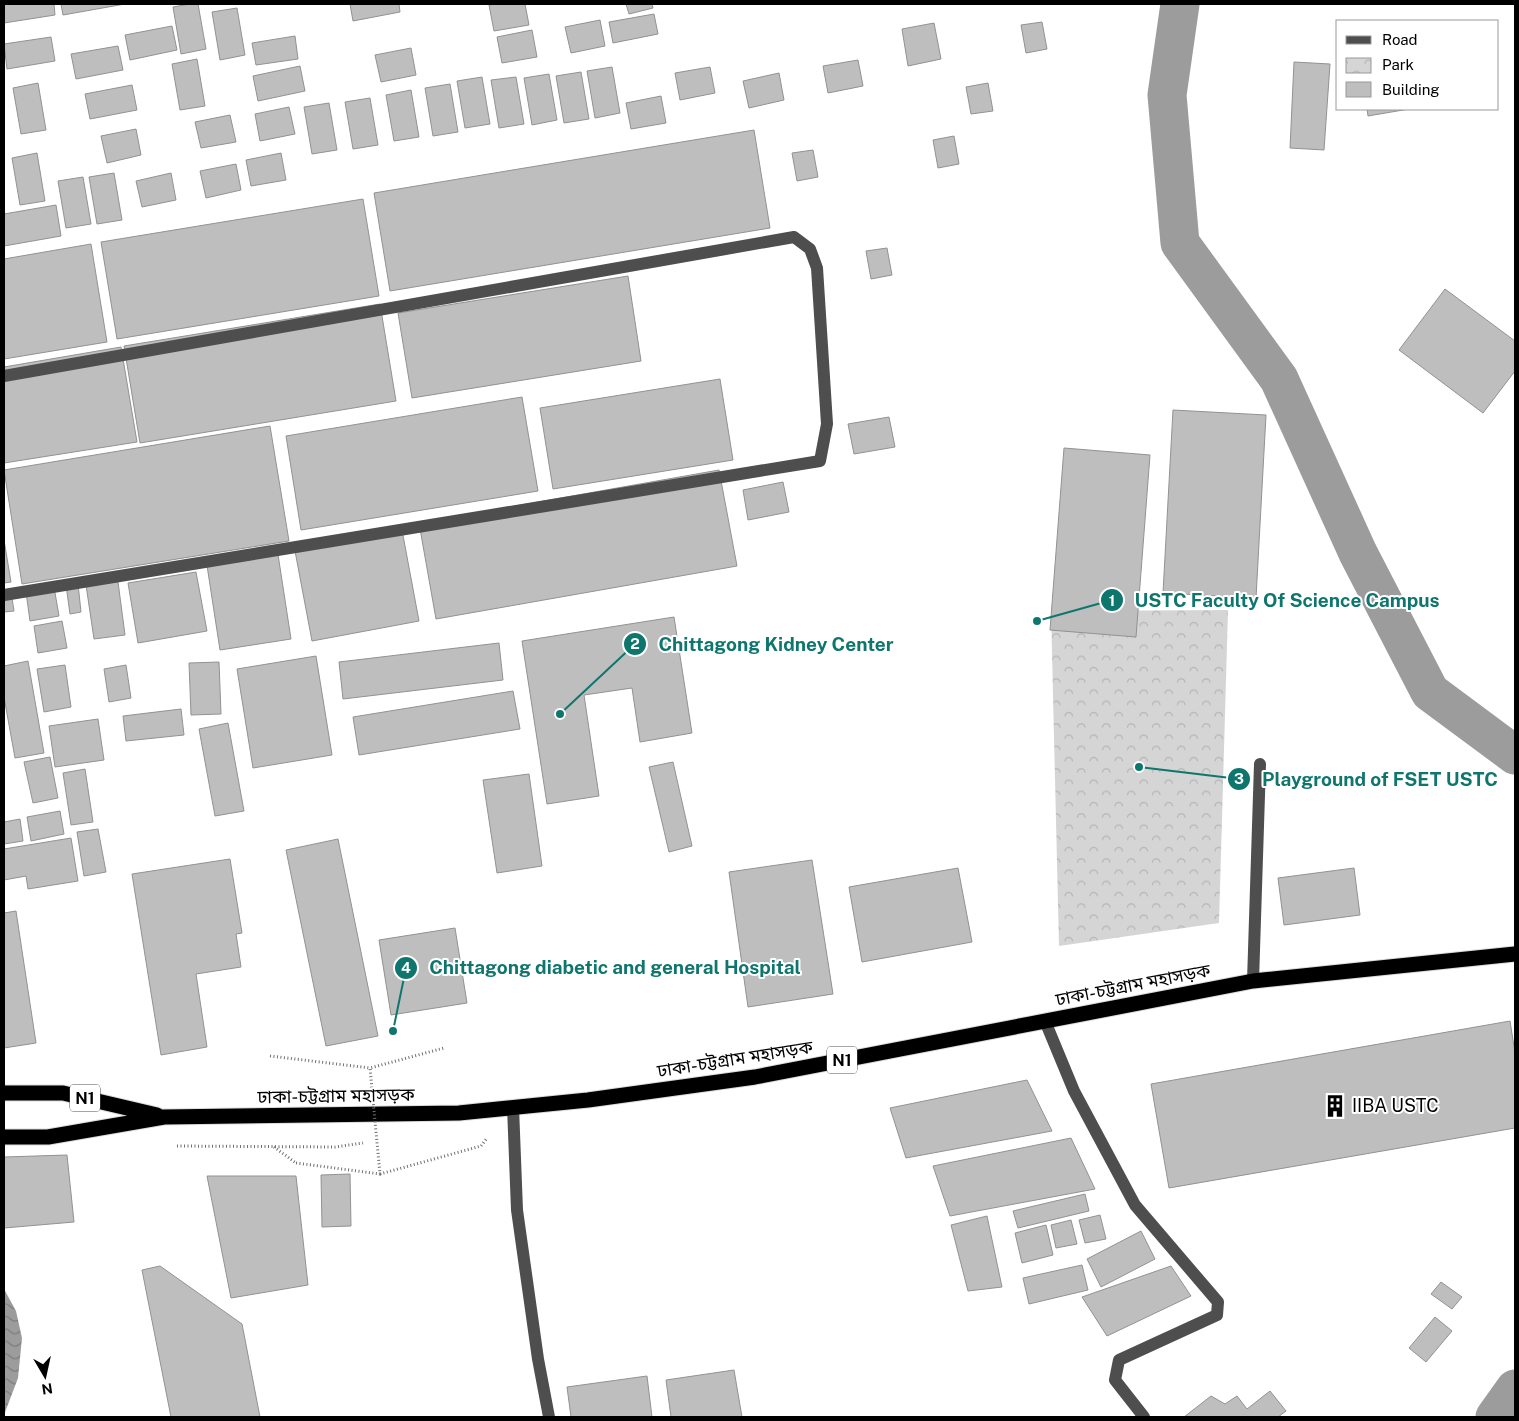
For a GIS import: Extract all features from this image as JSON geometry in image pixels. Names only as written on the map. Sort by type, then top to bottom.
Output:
[{"type":"highway","name":"ঢাকা-চট্টগ্রাম মহাসড়ক","points":[[4,1137],[48,1137],[164,1117],[459,1113],[588,1100],[755,1076],[1253,981],[1515,954]]},
{"type":"highway","name":"ঢাকা-চট্টগ্রাম মহাসড়ক","points":[[4,1093],[63,1093],[164,1117]]},
{"type":"street","points":[[4,376],[794,237],[810,249],[817,268],[827,424],[820,461],[4,595]]},
{"type":"street","points":[[1253,981],[1260,764]]},
{"type":"street","points":[[1045,1021],[1074,1091],[1135,1204],[1218,1302],[1217,1315],[1118,1360],[1115,1380],[1144,1417]]},
{"type":"street","points":[[514,1107],[517,1210],[538,1359],[549,1417]]},
{"type":"path","points":[[270,1056],[370,1068],[444,1048]]},
{"type":"path","points":[[370,1068],[380,1174]]},
{"type":"path","points":[[274,1147],[296,1163],[380,1174],[481,1146]]},
{"type":"green space","points":[[1228,610],[1219,923],[1059,946],[1051,611]]},
{"type":"water","points":[[4,1289],[16,1311],[22,1338],[18,1378],[4,1415]]},
{"type":"building","points":[[4,4],[54,4],[55,15],[4,23]]},
{"type":"building","points":[[61,4],[125,4],[63,15]]},
{"type":"building","points":[[198,4],[206,49],[181,54],[173,7]]},
{"type":"building","points":[[350,4],[399,4],[400,12],[353,21]]},
{"type":"building","points":[[525,4],[529,25],[494,31],[489,5]]},
{"type":"building","points":[[626,4],[652,4],[653,8],[629,14]]},
{"type":"building","points":[[237,8],[245,55],[220,60],[212,12]]},
{"type":"building","points":[[654,14],[658,34],[613,43],[609,22]]},
{"type":"building","points":[[600,20],[605,46],[571,53],[565,27]]},
{"type":"building","points":[[1042,22],[1047,49],[1026,53],[1021,25]]},
{"type":"building","points":[[934,23],[941,59],[908,66],[902,29]]},
{"type":"building","points":[[172,26],[177,50],[130,60],[125,35]]},
{"type":"building","points":[[532,30],[537,57],[502,63],[497,37]]},
{"type":"building","points":[[295,36],[298,59],[256,65],[252,43]]},
{"type":"building","points":[[51,37],[55,61],[7,69],[4,44]]},
{"type":"building","points":[[118,46],[123,70],[76,79],[71,54]]},
{"type":"building","points":[[411,48],[416,75],[381,82],[375,55]]},
{"type":"building","points":[[197,59],[205,106],[180,110],[172,64]]},
{"type":"building","points":[[858,60],[863,86],[828,93],[823,66]]},
{"type":"building","points":[[1294,62],[1330,64],[1324,150],[1290,148]]},
{"type":"building","points":[[300,66],[305,91],[258,101],[253,76]]},
{"type":"building","points":[[612,67],[620,113],[595,118],[587,71]]},
{"type":"building","points":[[710,67],[715,93],[680,100],[675,73]]},
{"type":"building","points":[[581,72],[589,119],[564,123],[556,76]]},
{"type":"building","points":[[779,73],[784,100],[749,108],[743,81]]},
{"type":"building","points":[[549,74],[557,120],[532,125],[524,78]]},
{"type":"building","points":[[482,77],[490,124],[465,128],[457,81]]},
{"type":"building","points":[[516,77],[524,124],[499,128],[491,80]]},
{"type":"building","points":[[38,83],[46,130],[21,134],[13,88]]},
{"type":"building","points":[[988,83],[993,111],[971,114],[966,87]]},
{"type":"building","points":[[450,84],[458,132],[433,136],[425,88]]},
{"type":"building","points":[[132,85],[137,110],[90,119],[85,94]]},
{"type":"building","points":[[411,90],[419,137],[394,141],[386,95]]},
{"type":"building","points":[[661,96],[666,123],[631,129],[626,103]]},
{"type":"building","points":[[370,98],[378,145],[353,149],[345,102]]},
{"type":"building","points":[[329,103],[337,150],[312,154],[304,107]]},
{"type":"building","points":[[289,107],[295,134],[260,141],[255,114]]},
{"type":"building","points":[[1367,110],[1403,110],[1368,116]]},
{"type":"building","points":[[230,115],[236,142],[201,148],[195,122]]},
{"type":"building","points":[[136,129],[141,155],[107,163],[101,136]]},
{"type":"building","points":[[754,130],[770,228],[390,291],[374,193]]},
{"type":"building","points":[[954,136],[959,164],[938,168],[933,140]]},
{"type":"building","points":[[813,150],[818,177],[797,181],[792,153]]},
{"type":"building","points":[[37,153],[45,201],[20,205],[12,158]]},
{"type":"building","points":[[281,153],[286,180],[251,186],[246,160]]},
{"type":"building","points":[[236,164],[241,190],[206,198],[200,171]]},
{"type":"building","points":[[114,173],[122,220],[97,224],[89,177]]},
{"type":"building","points":[[171,173],[176,200],[142,207],[136,181]]},
{"type":"building","points":[[83,177],[91,224],[66,228],[58,181]]},
{"type":"building","points":[[363,199],[379,296],[117,339],[101,242]]},
{"type":"building","points":[[56,205],[61,236],[4,246],[4,214]]},
{"type":"building","points":[[91,244],[107,342],[4,359],[4,259]]},
{"type":"building","points":[[887,248],[892,275],[871,279],[866,251]]},
{"type":"building","points":[[628,276],[641,361],[412,398],[398,313]]},
{"type":"building","points":[[1445,289],[1515,341],[1515,371],[1483,413],[1399,350]]},
{"type":"building","points":[[380,304],[396,401],[140,443],[124,346]]},
{"type":"building","points":[[121,347],[137,442],[4,463],[4,367]]},
{"type":"building","points":[[720,379],[733,460],[553,489],[540,408]]},
{"type":"building","points":[[522,397],[538,491],[301,530],[286,436]]},
{"type":"building","points":[[1173,410],[1266,415],[1256,598],[1163,593]]},
{"type":"building","points":[[889,417],[895,447],[854,454],[848,424]]},
{"type":"building","points":[[270,426],[289,541],[22,584],[4,470]]},
{"type":"building","points":[[1064,448],[1150,455],[1136,637],[1050,630]]},
{"type":"building","points":[[719,470],[737,566],[436,619],[419,523]]},
{"type":"building","points":[[783,482],[789,512],[748,520],[743,490]]},
{"type":"building","points":[[402,530],[419,621],[312,641],[295,551]]},
{"type":"building","points":[[4,540],[11,582],[4,583]]},
{"type":"building","points":[[277,548],[291,639],[220,650],[206,559]]},
{"type":"building","points":[[196,572],[207,631],[138,643],[128,583]]},
{"type":"building","points":[[118,582],[125,635],[94,639],[86,585]]},
{"type":"building","points":[[78,584],[81,612],[70,614],[66,585]]},
{"type":"building","points":[[54,587],[59,616],[30,621],[26,592]]},
{"type":"building","points":[[11,592],[14,611],[4,612],[4,593]]},
{"type":"building","points":[[674,617],[692,733],[640,742],[632,688],[584,695],[599,796],[547,804],[522,641]]},
{"type":"building","points":[[62,621],[67,648],[38,653],[34,626]]},
{"type":"building","points":[[499,643],[503,680],[343,699],[339,662]]},
{"type":"building","points":[[316,656],[332,755],[253,768],[237,669]]},
{"type":"building","points":[[28,661],[44,753],[15,758],[4,697],[4,666]]},
{"type":"building","points":[[219,662],[221,714],[191,715],[189,663]]},
{"type":"building","points":[[65,665],[71,707],[44,712],[37,669]]},
{"type":"building","points":[[126,665],[131,698],[109,702],[104,669]]},
{"type":"building","points":[[513,691],[520,729],[359,755],[353,717]]},
{"type":"building","points":[[181,709],[184,735],[126,741],[123,716]]},
{"type":"building","points":[[98,719],[104,760],[55,767],[49,726]]},
{"type":"building","points":[[228,723],[244,811],[215,816],[199,729]]},
{"type":"building","points":[[50,757],[58,798],[33,803],[24,762]]},
{"type":"building","points":[[673,762],[692,846],[669,852],[649,767]]},
{"type":"building","points":[[85,769],[93,822],[71,825],[63,773]]},
{"type":"building","points":[[529,774],[542,866],[497,873],[483,780]]},
{"type":"building","points":[[60,811],[64,834],[31,841],[27,817]]},
{"type":"building","points":[[20,819],[23,841],[4,844],[4,822]]},
{"type":"building","points":[[98,829],[106,872],[84,876],[77,832]]},
{"type":"building","points":[[71,838],[78,881],[28,889],[26,876],[4,880],[4,849]]},
{"type":"building","points":[[338,839],[378,1036],[326,1046],[286,850]]},
{"type":"building","points":[[230,859],[242,933],[236,934],[241,967],[196,974],[207,1047],[161,1055],[132,874]]},
{"type":"building","points":[[812,860],[833,994],[748,1007],[729,872]]},
{"type":"building","points":[[958,868],[972,942],[862,962],[849,887]]},
{"type":"building","points":[[1354,868],[1360,915],[1284,925],[1278,878]]},
{"type":"building","points":[[16,911],[36,1043],[4,1048],[4,913]]},
{"type":"building","points":[[455,928],[467,1003],[391,1015],[379,940]]},
{"type":"building","name":"IIBA USTC","points":[[1510,1021],[1515,1053],[1515,1128],[1169,1188],[1151,1084]]},
{"type":"building","points":[[1027,1080],[1052,1131],[906,1158],[890,1108]]},
{"type":"building","points":[[1071,1138],[1095,1189],[950,1216],[933,1166]]},
{"type":"building","points":[[67,1155],[74,1222],[4,1228],[4,1157]]},
{"type":"building","points":[[350,1174],[351,1226],[322,1227],[321,1175]]},
{"type":"building","points":[[207,1176],[296,1176],[308,1285],[231,1298]]},
{"type":"building","points":[[1085,1194],[1089,1211],[1018,1228],[1013,1211]]},
{"type":"building","points":[[1100,1215],[1106,1239],[1085,1243],[1079,1220]]},
{"type":"building","points":[[987,1216],[1002,1287],[968,1291],[951,1225]]},
{"type":"building","points":[[1071,1220],[1077,1244],[1056,1248],[1051,1225]]},
{"type":"building","points":[[1046,1225],[1053,1255],[1022,1263],[1015,1233]]},
{"type":"building","points":[[1141,1231],[1155,1259],[1101,1287],[1087,1259]]},
{"type":"building","points":[[1082,1265],[1088,1290],[1029,1304],[1023,1278]]},
{"type":"building","points":[[160,1266],[242,1324],[260,1417],[171,1417],[142,1270]]},
{"type":"building","points":[[1171,1266],[1191,1296],[1107,1336],[1082,1297]]},
{"type":"building","points":[[1441,1282],[1462,1297],[1452,1309],[1431,1294]]},
{"type":"building","points":[[1435,1317],[1452,1331],[1426,1362],[1409,1348]]},
{"type":"building","points":[[734,1370],[742,1417],[671,1417],[666,1380]]},
{"type":"building","points":[[647,1376],[652,1417],[571,1417],[567,1387]]},
{"type":"building","points":[[1270,1391],[1286,1411],[1278,1417],[1184,1417],[1211,1396],[1225,1404],[1237,1396],[1247,1409]]},
{"type":"waterway","points":[[1180,4],[1167,95],[1180,243],[1279,379],[1358,553],[1430,692],[1515,755]]},
{"type":"waterway","points":[[1495,1417],[1515,1389]]},
{"type":"place","name":"USTC Faculty Of Science Campus","points":[[1037,621]]},
{"type":"place","name":"Chittagong Kidney Center","points":[[560,714]]},
{"type":"place","name":"Playground of FSET USTC","points":[[1139,767]]},
{"type":"place","name":"Chittagong diabetic and general Hospital","points":[[393,1031]]},
{"type":"place","name":"IIBA USTC","points":[[1335,1106]]}]
